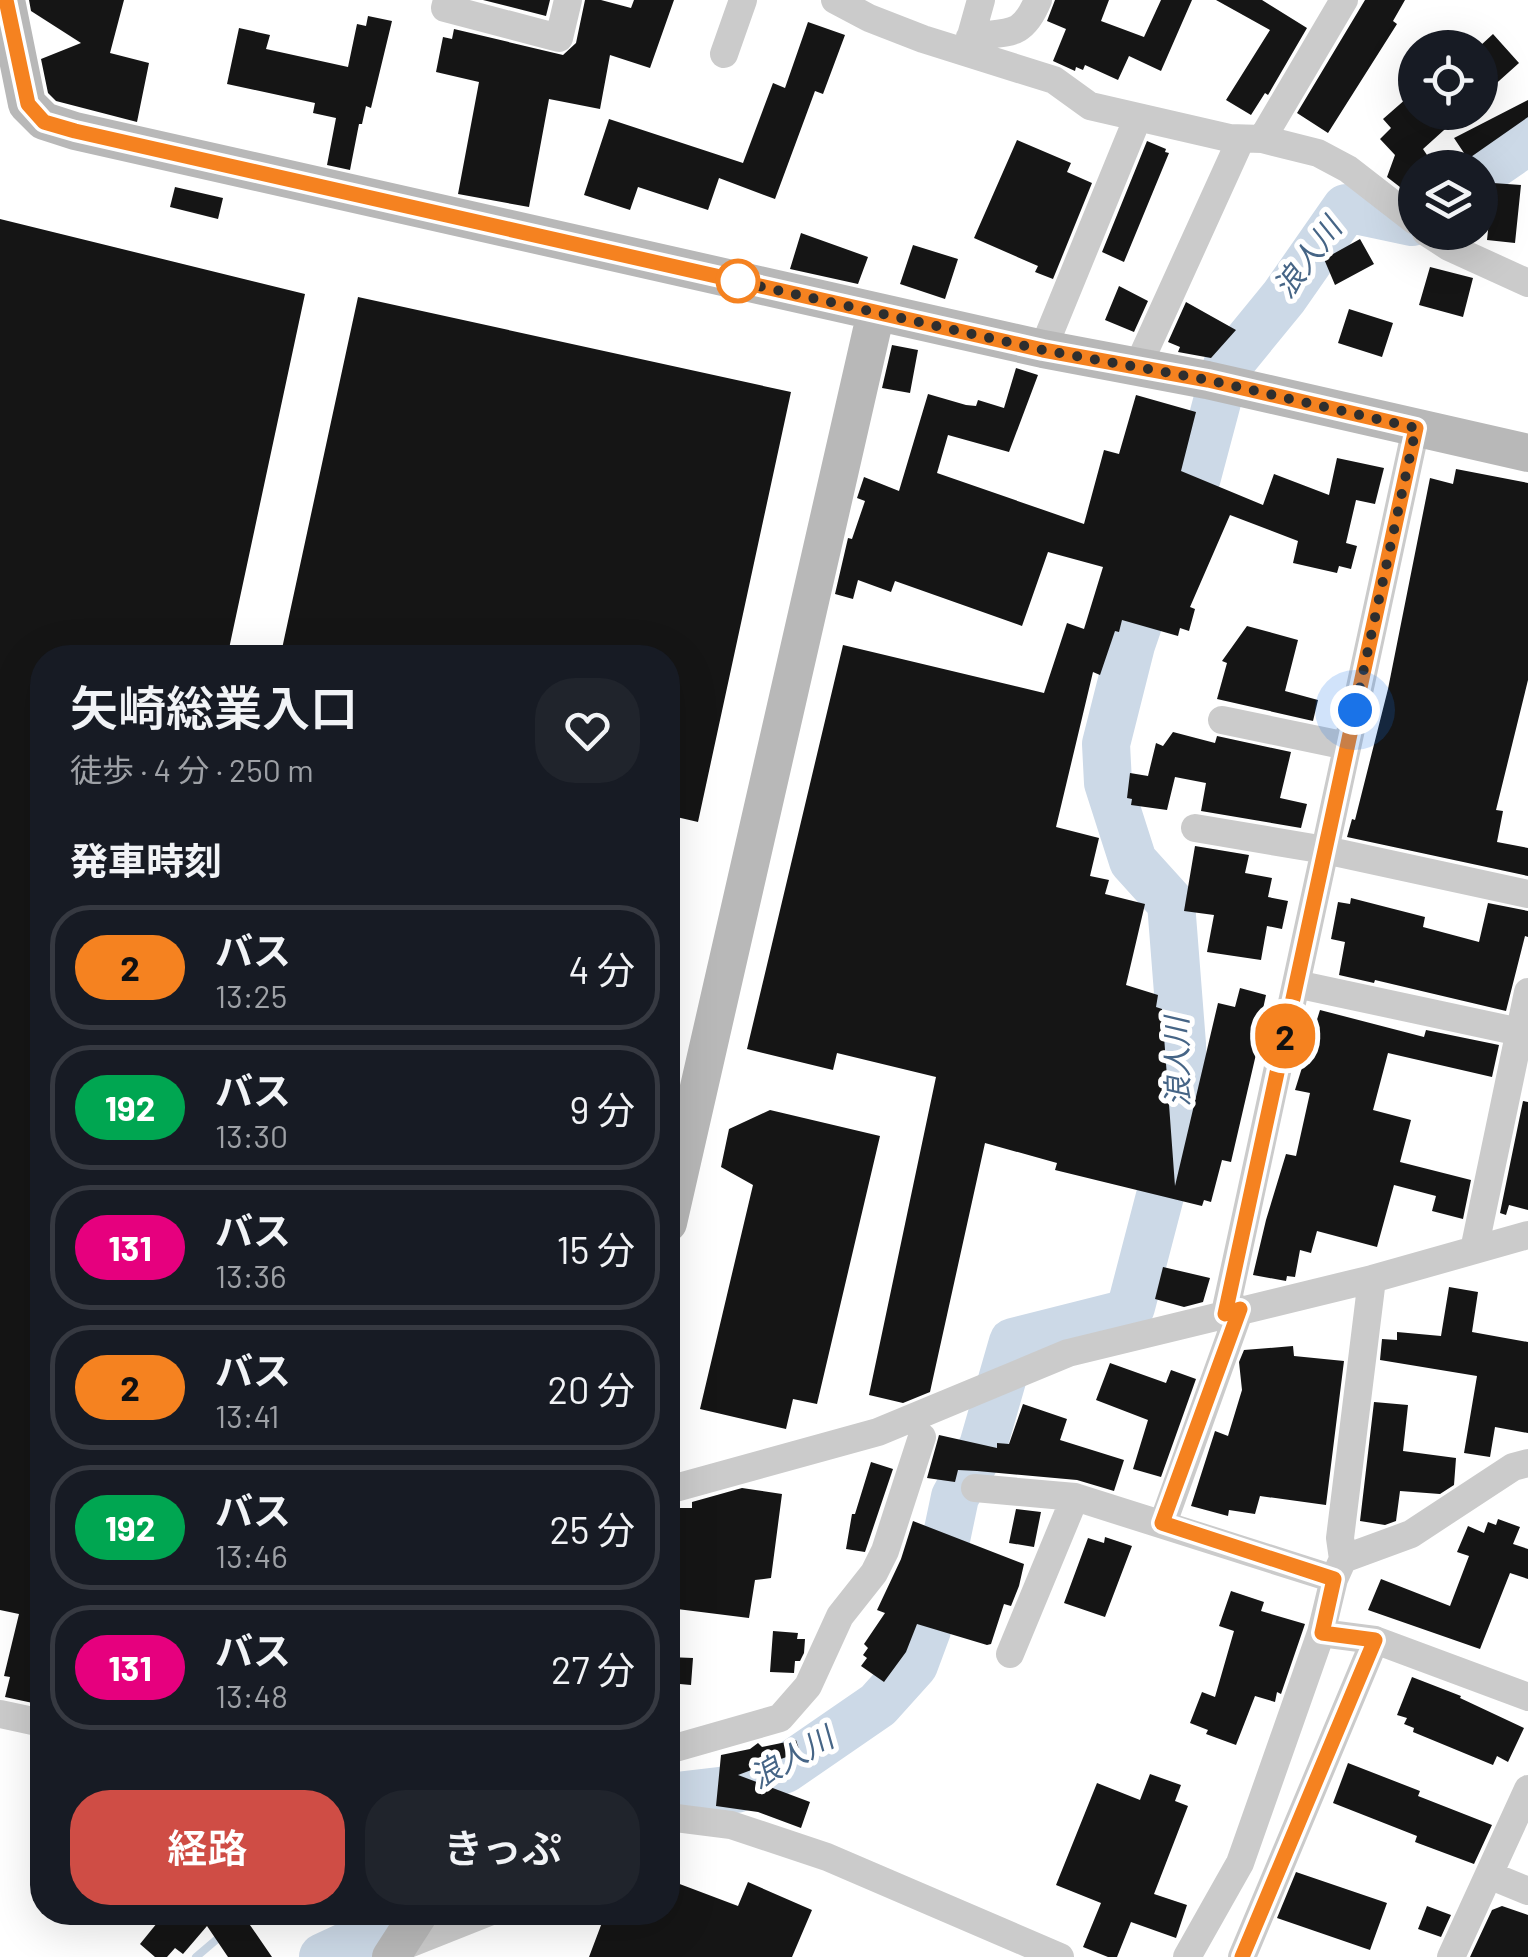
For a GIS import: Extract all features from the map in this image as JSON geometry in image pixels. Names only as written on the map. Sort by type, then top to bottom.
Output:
[{"type":"street","points":[[6,0],[28,104],[44,122],[1043,350],[1220,383],[1528,452]]},
{"type":"street","points":[[448,0],[446,8],[559,38],[568,0]]},
{"type":"street","points":[[724,54],[743,0]]},
{"type":"street","points":[[835,0],[869,18],[968,44],[1054,80],[1090,106],[1318,153],[1398,208]]},
{"type":"street","points":[[968,44],[981,0]]},
{"type":"street","points":[[968,44],[1021,29],[1029,22],[1038,0]]},
{"type":"street","points":[[1138,368],[1251,138],[1344,0]]},
{"type":"street","points":[[1043,350],[1138,116]]},
{"type":"street","points":[[1456,250],[1528,283]]},
{"type":"street","points":[[680,1170],[876,312]]},
{"type":"street","points":[[1162,1523],[1232,1311],[1296,984],[1416,428]]},
{"type":"street","points":[[1222,720],[1347,746]]},
{"type":"street","points":[[1195,828],[1325,850],[1528,894]]},
{"type":"street","points":[[1296,984],[1520,1032]]},
{"type":"street","points":[[1474,1250],[1528,992]]},
{"type":"street","points":[[680,1487],[878,1432],[1068,1353],[1372,1279],[1528,1236]]},
{"type":"street","points":[[1232,1957],[1192,1947],[1240,1862],[1322,1633],[1339,1569],[1372,1279]]},
{"type":"street","points":[[680,1747],[780,1718],[808,1686],[840,1616],[874,1574],[885,1550],[922,1437]]},
{"type":"street","points":[[976,1488],[1075,1497],[1339,1569],[1411,1534],[1514,1467],[1528,1462]]},
{"type":"street","points":[[1010,1654],[1075,1497]]},
{"type":"street","points":[[1322,1633],[1375,1640],[1528,1697]]},
{"type":"street","points":[[1242,1957],[1375,1640]]},
{"type":"street","points":[[0,1714],[30,1720]]},
{"type":"street","points":[[1451,1957],[1528,1789]]},
{"type":"street","points":[[680,1819],[731,1825],[827,1856],[1060,1957]]},
{"type":"street","points":[[1489,1875],[1528,1891]]},
{"type":"street","points":[[404,1938],[446,1925]]},
{"type":"building","points":[[29,0],[124,0],[110,53],[149,63],[137,122],[56,101],[48,93],[41,59],[81,43],[31,11]]},
{"type":"building","points":[[483,0],[550,0],[546,16]]},
{"type":"building","points":[[585,0],[631,8],[634,0],[674,0],[650,68],[610,55],[600,109],[549,99],[529,207],[458,194],[479,82],[436,72],[443,37],[452,39],[454,29],[563,55],[576,43]]},
{"type":"building","points":[[1055,0],[1109,0],[1101,21],[1144,37],[1161,0],[1192,0],[1161,71],[1129,56],[1118,80],[1085,65],[1083,70],[1076,67],[1075,71],[1053,61],[1066,29],[1047,21]]},
{"type":"building","points":[[1216,0],[1262,0],[1307,28],[1268,95],[1265,93],[1251,115],[1226,100],[1270,30]]},
{"type":"building","points":[[1365,0],[1405,0],[1393,21],[1397,24],[1328,133],[1297,113]]},
{"type":"building","points":[[368,16],[392,21],[371,108],[366,106],[359,124],[350,170],[327,165],[336,118],[313,113],[315,103],[227,84],[239,28],[270,35],[266,49],[348,67],[357,24],[366,26]]},
{"type":"building","points":[[808,22],[845,35],[823,94],[815,91],[775,199],[719,178],[708,210],[638,187],[630,210],[584,195],[609,119],[743,163],[773,83],[785,88]]},
{"type":"building","points":[[1498,40],[1519,63],[1498,82]]},
{"type":"building","points":[[1528,100],[1528,117],[1481,150],[1462,150],[1454,138],[1470,130],[1498,130],[1498,115]]},
{"type":"building","points":[[1398,106],[1398,130],[1444,130],[1424,150],[1398,150],[1398,186],[1387,177],[1395,155],[1380,139],[1391,128],[1383,119]]},
{"type":"building","points":[[1017,140],[1071,163],[1067,172],[1092,183],[1053,279],[1035,272],[1038,266],[974,238]]},
{"type":"building","points":[[1147,141],[1169,153],[1124,262],[1102,252]]},
{"type":"building","points":[[1498,183],[1521,185],[1515,243],[1498,241]]},
{"type":"building","points":[[175,187],[223,198],[218,219],[170,207]]},
{"type":"building","points":[[0,219],[305,294],[230,645],[30,645],[30,1702],[5,1697],[10,1677],[4,1676],[19,1614],[0,1610]]},
{"type":"building","points":[[801,233],[868,257],[858,284],[790,269]]},
{"type":"building","points":[[1360,239],[1374,264],[1335,285],[1324,259]]},
{"type":"building","points":[[913,245],[958,259],[945,299],[900,284]]},
{"type":"building","points":[[1430,267],[1473,278],[1463,317],[1419,305]]},
{"type":"building","points":[[1119,286],[1148,301],[1134,332],[1105,320]]},
{"type":"building","points":[[358,297],[791,392],[698,822],[680,818],[680,645],[283,645]]},
{"type":"building","points":[[1186,302],[1236,330],[1211,358],[1178,352],[1180,347],[1168,342]]},
{"type":"building","points":[[1349,309],[1393,323],[1382,357],[1338,343]]},
{"type":"building","points":[[892,345],[918,350],[910,393],[882,388]]},
{"type":"building","points":[[1016,368],[1038,375],[1009,452],[948,435],[937,473],[1084,524],[1104,450],[1119,454],[1136,395],[1196,412],[1181,471],[1263,505],[1274,474],[1329,495],[1337,458],[1384,468],[1375,504],[1356,500],[1346,543],[1357,546],[1351,569],[1339,566],[1337,573],[1293,563],[1298,541],[1230,515],[1190,607],[1195,609],[1189,631],[1180,628],[1178,636],[1122,620],[1100,675],[1093,672],[1056,827],[1099,838],[1090,876],[1109,880],[1105,894],[1145,904],[1126,985],[1158,995],[1156,1007],[1162,1009],[1175,1186],[1218,1003],[1235,1007],[1240,988],[1266,995],[1260,1023],[1263,1024],[1231,1162],[1222,1160],[1211,1202],[1204,1200],[1202,1206],[1055,1170],[1057,1163],[985,1143],[930,1392],[903,1403],[869,1395],[936,1077],[837,1053],[833,1070],[747,1049],[843,645],[1044,693],[1067,623],[1084,629],[1103,567],[1048,552],[1022,626],[895,581],[891,592],[858,580],[853,599],[835,594],[848,538],[852,539],[865,501],[857,498],[864,477],[899,491],[928,394],[966,405],[976,406],[978,400],[1004,408]]},
{"type":"building","points":[[1456,469],[1528,483],[1528,680],[1496,810],[1503,811],[1497,842],[1528,848],[1528,876],[1347,837],[1352,819],[1355,820],[1388,689],[1430,478],[1453,484]]},
{"type":"building","points":[[1247,626],[1298,640],[1285,691],[1318,700],[1313,721],[1217,699],[1227,663],[1222,661]]},
{"type":"building","points":[[1173,732],[1215,743],[1217,736],[1291,752],[1280,798],[1307,804],[1301,828],[1201,811],[1206,783],[1175,777],[1167,810],[1131,805],[1132,799],[1127,798],[1130,773],[1148,776],[1156,743],[1163,746]]},
{"type":"building","points":[[1195,846],[1249,855],[1245,873],[1272,878],[1268,897],[1288,901],[1282,929],[1267,926],[1261,960],[1207,952],[1214,915],[1184,911]]},
{"type":"building","points":[[1351,898],[1425,917],[1423,927],[1479,942],[1488,903],[1528,911],[1528,937],[1525,936],[1506,1011],[1339,975],[1345,942],[1331,939],[1338,902],[1350,904]]},
{"type":"building","points":[[1320,1010],[1424,1037],[1426,1030],[1499,1045],[1492,1077],[1388,1053],[1373,1110],[1411,1120],[1400,1162],[1471,1180],[1463,1219],[1432,1211],[1436,1196],[1394,1185],[1377,1247],[1317,1231],[1311,1253],[1300,1250],[1295,1277],[1287,1276],[1286,1281],[1253,1275],[1286,1154],[1296,1156],[1310,1093],[1295,1090]]},
{"type":"building","points":[[1523,1101],[1528,1102],[1528,1210],[1509,1205],[1506,1215],[1500,1213]]},
{"type":"building","points":[[770,1110],[880,1136],[817,1404],[793,1399],[786,1429],[700,1409],[753,1185],[721,1167],[729,1129]]},
{"type":"building","points":[[1163,1267],[1210,1278],[1203,1302],[1184,1307],[1155,1299]]},
{"type":"building","points":[[1449,1287],[1478,1292],[1472,1332],[1528,1342],[1528,1433],[1495,1427],[1490,1457],[1464,1453],[1477,1376],[1380,1360],[1382,1339],[1397,1340],[1397,1332],[1441,1336]]},
{"type":"building","points":[[1293,1346],[1294,1356],[1344,1361],[1326,1505],[1260,1496],[1255,1514],[1229,1510],[1228,1516],[1191,1506],[1215,1431],[1228,1436],[1242,1390],[1239,1362],[1244,1350]]},
{"type":"building","points":[[1110,1363],[1166,1383],[1171,1370],[1196,1379],[1161,1477],[1133,1469],[1148,1420],[1096,1400]]},
{"type":"building","points":[[1374,1402],[1408,1405],[1403,1451],[1456,1458],[1454,1485],[1440,1494],[1400,1491],[1396,1521],[1385,1525],[1360,1521]]},
{"type":"building","points":[[1023,1404],[1067,1419],[1060,1440],[1124,1460],[1114,1491],[1077,1480],[977,1471],[958,1470],[955,1482],[927,1478],[939,1435],[997,1448],[997,1443],[1009,1444]]},
{"type":"building","points":[[871,1462],[893,1469],[865,1552],[846,1549],[852,1514]]},
{"type":"building","points":[[742,1488],[782,1494],[771,1578],[755,1580],[749,1618],[680,1609],[680,1508],[692,1508],[692,1502]]},
{"type":"building","points":[[1016,1509],[1041,1512],[1034,1547],[1009,1543]]},
{"type":"building","points":[[1498,1519],[1520,1527],[1513,1544],[1528,1549],[1528,1579],[1510,1573],[1480,1649],[1368,1610],[1381,1579],[1450,1606],[1469,1556],[1457,1552],[1468,1526],[1484,1533],[1488,1522],[1496,1525]]},
{"type":"building","points":[[913,1521],[1024,1564],[1011,1606],[1004,1604],[991,1644],[917,1624],[906,1652],[884,1682],[861,1666],[867,1658],[863,1655],[868,1648],[864,1644],[885,1613],[877,1610],[901,1559]]},
{"type":"building","points":[[1105,1537],[1132,1546],[1105,1617],[1064,1603],[1088,1538],[1104,1543]]},
{"type":"building","points":[[1231,1591],[1264,1602],[1261,1611],[1305,1624],[1281,1694],[1277,1692],[1275,1702],[1255,1696],[1236,1745],[1206,1734],[1208,1730],[1190,1723],[1202,1692],[1215,1697],[1234,1631],[1219,1626]]},
{"type":"building","points":[[773,1631],[798,1633],[797,1639],[805,1639],[804,1653],[800,1661],[795,1661],[794,1673],[770,1672]]},
{"type":"building","points":[[680,1657],[693,1658],[691,1685],[680,1684]]},
{"type":"building","points":[[1412,1677],[1461,1696],[1524,1728],[1508,1762],[1497,1756],[1493,1765],[1413,1732],[1414,1728],[1404,1724],[1407,1718],[1397,1715]]},
{"type":"building","points":[[796,1740],[800,1752],[738,1775],[810,1802],[801,1828],[758,1812],[716,1806],[721,1755],[750,1749],[758,1743],[762,1747]]},
{"type":"building","points":[[1348,1763],[1492,1825],[1474,1864],[1415,1842],[1417,1836],[1333,1803]]},
{"type":"building","points":[[1150,1774],[1181,1785],[1175,1801],[1188,1806],[1154,1894],[1187,1905],[1176,1938],[1131,1922],[1117,1957],[1108,1957],[1083,1947],[1101,1903],[1056,1885],[1097,1783],[1140,1800]]},
{"type":"building","points":[[1296,1872],[1387,1903],[1370,1950],[1277,1918]]},
{"type":"building","points":[[748,1882],[812,1910],[792,1957],[589,1957],[601,1925],[680,1925],[680,1884],[738,1906]]},
{"type":"building","points":[[1427,1906],[1451,1915],[1441,1937],[1418,1929]]},
{"type":"building","points":[[1502,1906],[1528,1915],[1528,1957],[1470,1957],[1492,1910]]},
{"type":"building","points":[[155,1925],[250,1925],[272,1957],[228,1957],[207,1926],[183,1954],[175,1948],[167,1957],[155,1957],[140,1944]]},
{"type":"waterway","name":"浪人川","points":[[1498,162],[1528,141]]},
{"type":"waterway","name":"浪人川","points":[[680,1796],[736,1789],[785,1769],[878,1705],[914,1665],[927,1630],[955,1497],[983,1446],[1013,1342],[1120,1315],[1131,1307],[1184,1104],[1182,1044],[1171,903],[1133,861],[1108,783],[1106,744],[1131,645],[1155,575],[1197,477],[1226,368],[1284,297],[1346,208],[1398,219]]},
{"type":"waterway","name":"浪人川","points":[[323,1957],[392,1925]]},
{"type":"waterway","points":[[196,1957],[223,1934]]},
{"type":"bus line","name":"2","points":[[6,0],[28,104],[44,122],[1043,350],[1208,380],[1416,428],[1225,1314],[1240,1309],[1162,1523],[1334,1579],[1322,1633],[1375,1640],[1242,1957]]},
{"type":"route","points":[[738,281],[723,278],[1416,428],[1355,710]]}]
